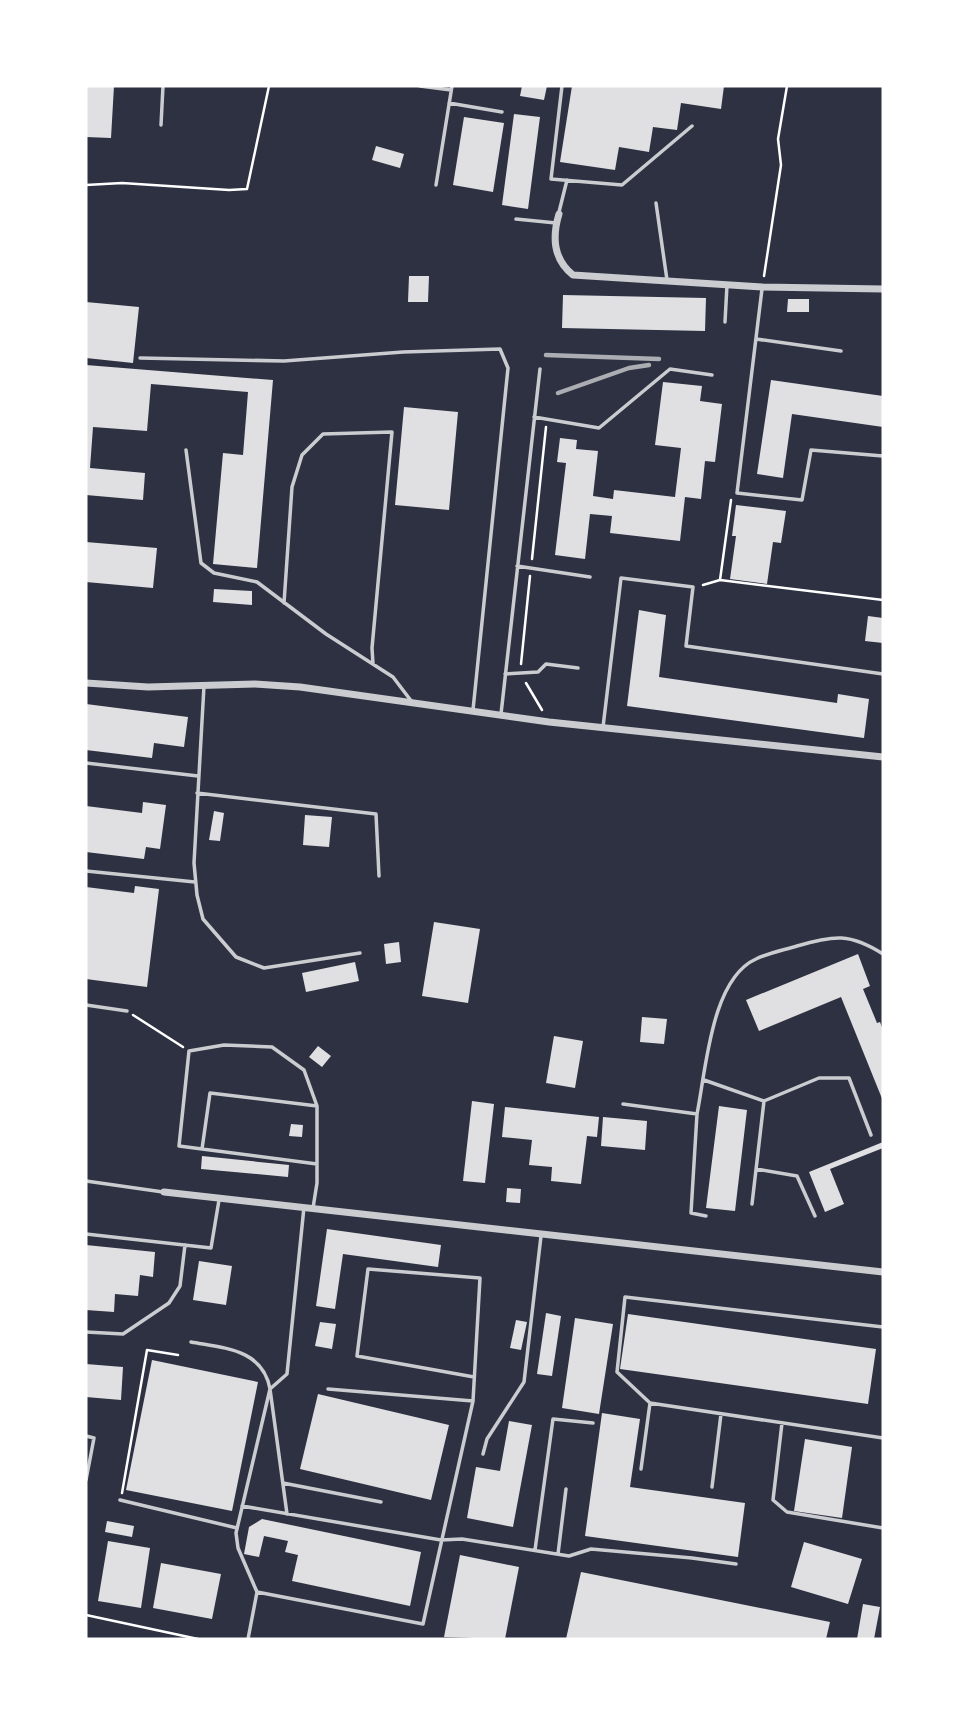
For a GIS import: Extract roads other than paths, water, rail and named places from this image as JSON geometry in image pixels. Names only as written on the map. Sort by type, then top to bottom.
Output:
[{"type":"street","points":[[559,214],[554,243],[561,264],[573,275],[762,287],[883,289]]},
{"type":"street","points":[[86,683],[148,687],[204,684],[300,687],[501,716],[883,757]]},
{"type":"street","points":[[164,1192],[883,1272]]},
{"type":"lane","points":[[161,125],[163,86]]},
{"type":"lane","points":[[420,86],[452,88],[436,185]]},
{"type":"lane","points":[[562,86],[551,179],[622,186],[692,126]]},
{"type":"lane","points":[[449,103],[502,112]]},
{"type":"lane","points":[[559,214],[567,180]]},
{"type":"lane","points":[[656,202],[667,282]]},
{"type":"lane","points":[[516,219],[556,222]]},
{"type":"lane","points":[[725,322],[727,285]]},
{"type":"lane","points":[[762,287],[737,493],[802,500],[811,450],[883,456]]},
{"type":"lane","points":[[756,339],[841,351]]},
{"type":"lane","points":[[140,358],[284,361],[403,352],[500,349],[508,368],[472,712]]},
{"type":"lane","points":[[501,716],[540,369]]},
{"type":"lane","points":[[534,417],[599,428],[670,369],[712,375]]},
{"type":"lane","points":[[284,603],[292,487],[302,455],[323,434],[392,432],[372,648],[373,664]]},
{"type":"lane","points":[[186,450],[201,563],[214,573],[257,582],[326,634],[393,677],[413,703]]},
{"type":"lane","points":[[517,566],[590,577]]},
{"type":"lane","points":[[603,728],[621,578],[693,587],[686,646],[883,674]]},
{"type":"lane","points":[[505,674],[538,672],[546,664],[578,668]]},
{"type":"lane","points":[[204,684],[194,863],[203,919],[236,957],[264,968],[360,953]]},
{"type":"lane","points":[[86,764],[198,776]]},
{"type":"lane","points":[[197,793],[376,814],[379,876]]},
{"type":"lane","points":[[86,871],[196,883]]},
{"type":"lane","points":[[706,1216],[691,1213],[697,1114],[718,1006],[730,981],[741,968],[755,959],[835,936],[864,942],[883,954]]},
{"type":"lane","points":[[86,1005],[127,1011]]},
{"type":"lane","points":[[313,1208],[317,1164],[317,1106],[304,1070],[272,1047],[225,1045],[189,1051],[179,1146],[317,1164]]},
{"type":"lane","points":[[704,1080],[764,1101],[819,1078],[849,1078],[871,1135]]},
{"type":"lane","points":[[202,1149],[210,1093],[317,1106]]},
{"type":"lane","points":[[752,1205],[764,1101]]},
{"type":"lane","points":[[623,1104],[697,1114]]},
{"type":"lane","points":[[756,1169],[797,1175],[815,1216]]},
{"type":"lane","points":[[86,1181],[164,1192]]},
{"type":"lane","points":[[86,1234],[211,1248],[220,1198]]},
{"type":"lane","points":[[248,1639],[257,1592],[238,1548],[237,1528],[270,1389],[286,1374],[304,1207]]},
{"type":"lane","points":[[483,1454],[487,1439],[524,1382],[542,1234]]},
{"type":"lane","points":[[86,1332],[122,1334],[169,1303],[180,1286],[185,1245]]},
{"type":"lane","points":[[257,1592],[423,1624],[473,1401],[480,1278],[368,1269],[357,1356],[474,1377]]},
{"type":"lane","points":[[883,1327],[625,1297],[617,1372],[650,1403],[883,1438]]},
{"type":"lane","points":[[191,1342],[245,1353],[258,1362],[269,1381],[287,1514]]},
{"type":"lane","points":[[328,1389],[473,1401]]},
{"type":"lane","points":[[641,1469],[650,1403]]},
{"type":"lane","points":[[712,1487],[721,1413]]},
{"type":"lane","points":[[535,1551],[553,1419],[593,1423]]},
{"type":"lane","points":[[782,1422],[773,1500],[787,1513],[883,1528]]},
{"type":"lane","points":[[86,1436],[94,1438],[86,1480]]},
{"type":"lane","points":[[283,1483],[381,1503]]},
{"type":"lane","points":[[558,1554],[566,1489]]},
{"type":"lane","points":[[120,1500],[237,1528]]},
{"type":"lane","points":[[242,1506],[441,1541],[462,1539],[569,1556],[591,1549],[736,1564]]},
{"type":"railway","points":[[546,355],[659,359]]},
{"type":"railway","points":[[558,393],[629,368],[649,365]]}]
